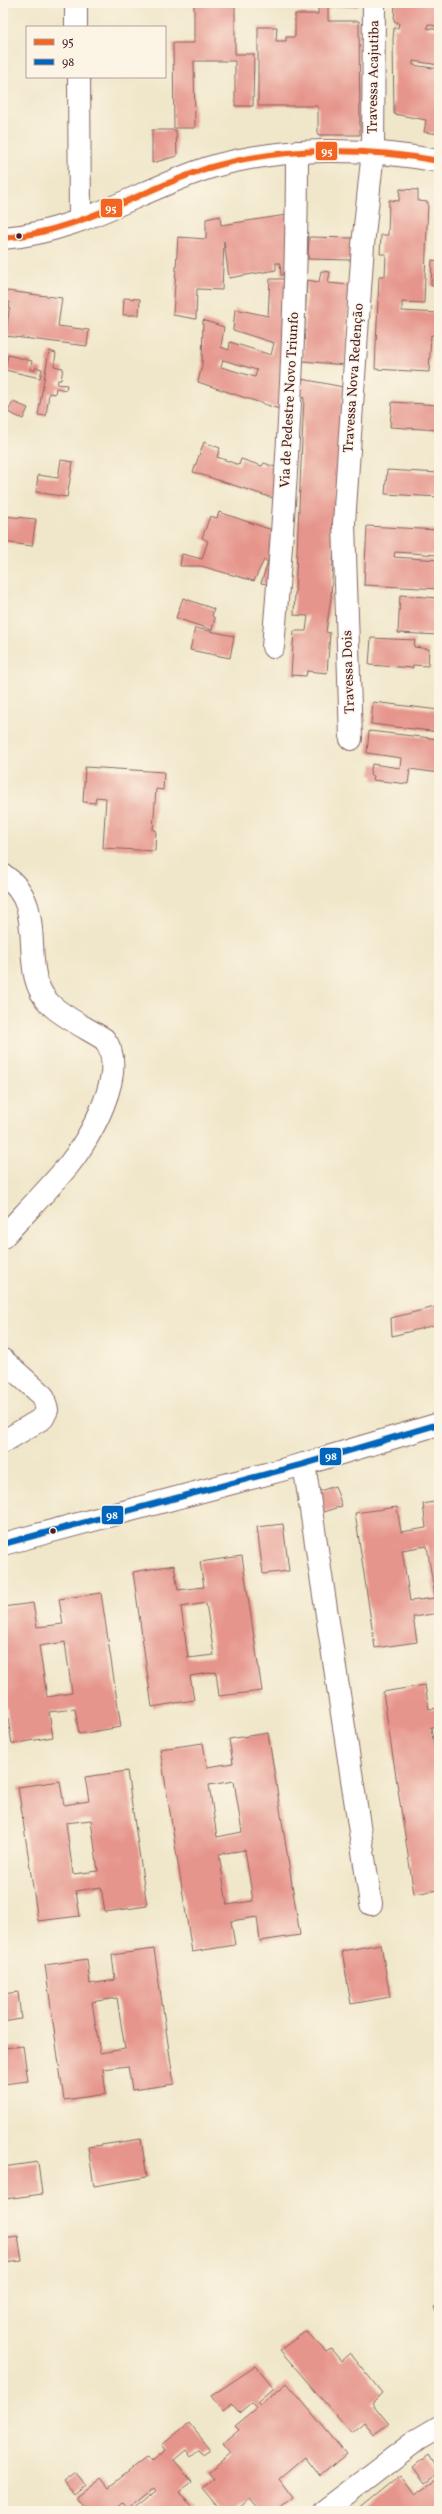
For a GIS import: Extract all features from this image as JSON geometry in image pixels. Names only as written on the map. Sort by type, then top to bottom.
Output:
[{"type":"street","points":[[76,3],[76,26]]},
{"type":"street","name":"Travessa Acajutiba","points":[[373,151],[374,3]]},
{"type":"street","points":[[79,78],[80,220]]},
{"type":"street","points":[[3,238],[49,230],[80,220],[208,169],[244,159],[297,152],[373,151],[439,161]]},
{"type":"street","name":"Travessa Nova Redenção","points":[[347,605],[344,523],[363,245],[373,151]]},
{"type":"street","name":"Via de Pedestre Novo Triunfo","points":[[273,647],[291,398],[296,268],[297,152]]},
{"type":"street","name":"Travessa Dois","points":[[347,605],[351,739]]},
{"type":"street","points":[[3,874],[22,892],[29,906],[36,974],[43,993],[50,1004],[104,1039],[110,1047],[113,1058],[113,1077],[99,1114],[72,1159],[3,1237]]},
{"type":"street","points":[[3,1360],[43,1396],[47,1410],[44,1418],[3,1442]]},
{"type":"street","points":[[3,1544],[304,1464],[439,1424]]},
{"type":"street","points":[[304,1464],[370,1904]]},
{"type":"street","points":[[324,2511],[417,2440],[439,2427]]},
{"type":"building","points":[[194,3],[235,3],[235,54],[254,54],[253,106],[235,106],[235,61],[194,61],[195,128],[174,128],[173,43],[194,43]]},
{"type":"building","points":[[318,3],[358,3],[358,7],[328,7],[328,21],[359,21],[360,135],[318,135],[318,106],[258,106],[258,27],[277,27],[276,41],[286,41],[286,37],[295,37],[295,14],[318,14]]},
{"type":"building","points":[[395,3],[420,3],[439,7],[439,27],[428,24],[427,28],[439,30],[439,65],[413,61],[413,65],[439,69],[439,134],[424,132],[426,120],[394,114],[393,39],[394,28],[398,28],[399,23],[394,21]]},
{"type":"building","points":[[152,130],[176,130],[177,156],[152,163]]},
{"type":"building","points":[[400,189],[418,190],[418,201],[428,202],[424,303],[402,302],[402,311],[439,313],[439,336],[431,335],[429,372],[375,369],[379,276],[385,276],[386,254],[380,254],[381,235],[388,235],[389,200],[399,201]]},
{"type":"building","points":[[293,214],[292,274],[281,275],[280,263],[276,263],[276,270],[229,278],[224,241],[222,290],[197,289],[196,319],[173,315],[178,237],[206,239],[206,219],[220,216],[221,225]]},
{"type":"building","points":[[309,237],[353,238],[352,260],[308,259]]},
{"type":"building","points":[[432,260],[439,261],[439,286],[431,286]]},
{"type":"building","points":[[321,271],[330,272],[328,283],[350,285],[345,365],[303,361],[307,280],[319,282]]},
{"type":"building","points":[[270,279],[292,279],[279,409],[198,382],[202,365],[203,320],[224,327],[221,347],[229,350],[230,342],[271,355],[274,343],[233,330],[235,309],[268,316]],"holes":[[[223,360],[257,370],[255,377],[221,367]]]},
{"type":"building","points":[[7,291],[62,298],[58,326],[89,330],[87,346],[6,336],[10,302],[6,301]]},
{"type":"building","points":[[124,298],[140,299],[139,315],[123,315]]},
{"type":"building","points":[[49,351],[56,353],[54,366],[63,368],[61,380],[58,380],[57,384],[67,385],[66,390],[56,388],[55,394],[49,393],[46,416],[38,415]]},
{"type":"building","points":[[8,355],[32,361],[30,370],[35,370],[36,367],[42,369],[40,378],[5,370]]},
{"type":"building","points":[[302,379],[343,387],[331,597],[326,632],[330,633],[327,673],[307,671],[306,676],[291,675],[294,631],[306,631],[308,616],[294,615],[304,398],[301,397]]},
{"type":"building","points":[[13,402],[28,408],[23,419],[8,412]]},
{"type":"building","points":[[392,402],[439,405],[439,430],[390,427]]},
{"type":"building","points":[[204,442],[220,448],[217,457],[239,465],[241,459],[262,466],[264,463],[286,471],[279,500],[193,472]]},
{"type":"building","points":[[61,460],[73,462],[67,497],[36,492],[38,475],[58,478]]},
{"type":"building","points":[[387,470],[439,473],[439,497],[385,494]]},
{"type":"building","points":[[219,512],[281,533],[277,586],[261,583],[268,562],[264,560],[254,581],[201,566],[180,566],[182,554],[202,559],[208,541],[202,538],[210,516],[217,518]]},
{"type":"building","points":[[3,516],[36,519],[32,546],[3,542]]},
{"type":"building","points":[[367,526],[439,530],[439,555],[395,552],[394,557],[439,560],[439,589],[364,585]]},
{"type":"building","points":[[400,595],[439,598],[439,635],[398,633]]},
{"type":"building","points":[[183,598],[214,609],[212,616],[215,618],[212,630],[176,618]]},
{"type":"building","points":[[195,628],[234,636],[230,658],[190,650]]},
{"type":"building","points":[[371,638],[415,640],[414,647],[429,649],[428,666],[413,665],[413,668],[369,665]]},
{"type":"building","points":[[373,702],[439,710],[439,732],[371,724]]},
{"type":"building","points":[[369,731],[439,739],[439,773],[410,769],[408,784],[373,780],[374,776],[370,775],[372,764],[400,768],[401,758],[367,753]]},
{"type":"building","points":[[85,767],[164,772],[163,790],[156,789],[153,830],[156,830],[155,851],[103,848],[106,798],[96,797],[95,803],[83,802]]},
{"type":"building","points":[[439,1306],[439,1324],[392,1336],[391,1318]]},
{"type":"building","points":[[335,1486],[342,1506],[320,1513],[314,1493]]},
{"type":"building","points":[[439,1501],[439,1613],[413,1617],[417,1642],[375,1648],[355,1513],[397,1507],[401,1532],[426,1528],[423,1504]],"holes":[[[427,1546],[435,1598],[410,1601],[402,1550]]]},
{"type":"building","points":[[283,1524],[289,1571],[263,1574],[257,1527]]},
{"type":"building","points":[[242,1556],[262,1691],[219,1696],[216,1672],[190,1676],[194,1700],[152,1707],[133,1572],[174,1565],[178,1590],[204,1587],[200,1562]],"holes":[[[206,1603],[214,1655],[188,1658],[181,1607]]]},
{"type":"building","points":[[101,1593],[121,1727],[79,1734],[75,1709],[49,1712],[53,1737],[12,1744],[3,1685],[3,1607],[33,1603],[37,1627],[63,1624],[59,1599]],"holes":[[[65,1642],[72,1693],[47,1697],[39,1646]]]},
{"type":"building","points":[[425,1685],[429,1709],[439,1708],[439,1726],[431,1727],[439,1778],[439,1890],[414,1894],[383,1692]]},
{"type":"building","points":[[268,1733],[300,1935],[260,1941],[257,1917],[231,1921],[235,1945],[192,1952],[160,1749],[203,1743],[207,1767],[233,1763],[229,1739]],"holes":[[[234,1781],[242,1832],[217,1837],[209,1785]],[[245,1850],[253,1901],[227,1905],[219,1854]]]},
{"type":"building","points":[[127,1771],[147,1906],[105,1912],[101,1887],[76,1891],[80,1916],[38,1921],[18,1787],[60,1781],[64,1805],[89,1801],[85,1777]],"holes":[[[91,1820],[98,1871],[73,1874],[66,1823]]]},
{"type":"building","points":[[3,1929],[7,1952],[3,1953]]},
{"type":"building","points":[[381,1944],[390,1997],[351,2004],[342,1951]]},
{"type":"building","points":[[154,1949],[174,2084],[132,2090],[128,2066],[103,2069],[106,2094],[64,2100],[45,1965],[87,1959],[90,1984],[115,1980],[112,1955]],"holes":[[[117,1998],[125,2049],[100,2053],[92,2002]]]},
{"type":"building","points":[[18,1992],[21,2019],[3,2022],[3,1994]]},
{"type":"building","points":[[23,2046],[28,2081],[3,2084],[3,2048]]},
{"type":"building","points":[[141,2139],[147,2177],[94,2186],[88,2147]]},
{"type":"building","points":[[38,2162],[42,2194],[5,2199],[3,2167]]},
{"type":"building","points":[[18,2236],[22,2261],[3,2263],[3,2238]]},
{"type":"building","points":[[439,2305],[439,2319],[434,2307]]},
{"type":"building","points":[[306,2331],[326,2352],[331,2349],[341,2361],[350,2353],[382,2393],[372,2403],[389,2424],[374,2434],[364,2422],[351,2433],[280,2350]]},
{"type":"building","points":[[256,2366],[274,2388],[258,2402],[261,2405],[287,2383],[346,2454],[320,2476],[305,2457],[279,2479],[293,2498],[277,2511],[260,2511],[250,2499],[235,2511],[221,2511],[202,2488],[214,2479],[208,2472],[231,2453],[223,2443],[239,2430],[235,2426],[257,2408],[252,2402],[239,2413],[232,2405],[223,2412],[211,2396]]},
{"type":"building","points":[[189,2423],[210,2449],[203,2454],[199,2450],[191,2457],[186,2450],[174,2460],[192,2482],[179,2492],[194,2511],[132,2511],[157,2491],[155,2488],[128,2510],[123,2504],[115,2511],[79,2511],[84,2507],[76,2497],[101,2477],[109,2487],[147,2457],[151,2462],[166,2450],[162,2445]]},
{"type":"building","points":[[428,2455],[439,2473],[425,2483],[413,2467]]},
{"type":"building","points":[[76,2473],[85,2484],[73,2494],[64,2482]]},
{"type":"building","points":[[401,2475],[415,2494],[439,2478],[439,2511],[357,2511]]},
{"type":"transit line","name":"95","points":[[3,238],[57,228],[108,209],[183,177],[208,168],[236,161],[294,152],[323,151],[382,153],[439,161]]},
{"type":"transit line","name":"98","points":[[3,1544],[304,1464],[439,1424]]}]
